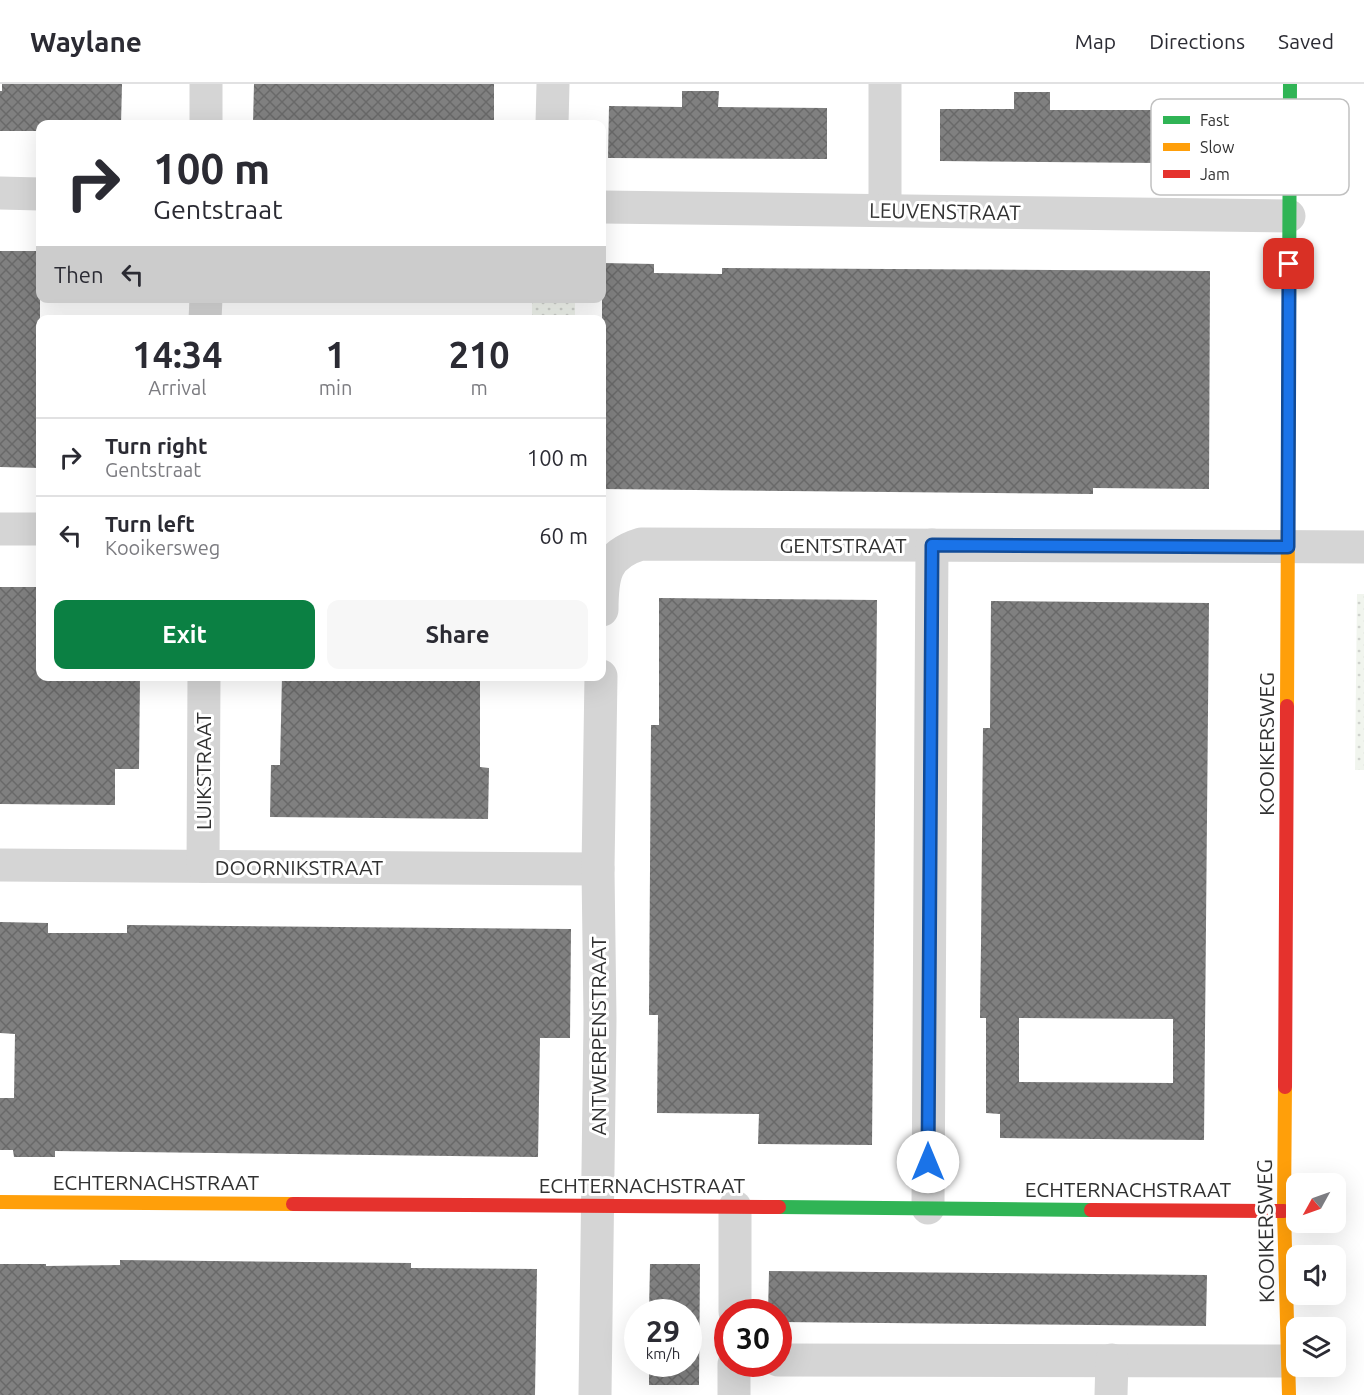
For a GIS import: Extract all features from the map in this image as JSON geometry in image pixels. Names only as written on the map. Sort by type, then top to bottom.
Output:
[{"type":"street","points":[[206,120],[207,84]]},
{"type":"street","points":[[552,120],[553,84]]},
{"type":"street","points":[[885,84],[885,210]]},
{"type":"street","points":[[0,193],[36,194]]},
{"type":"street","name":"KOOIKERSWEG","points":[[1287,1317],[1284,1211],[1289,195]]},
{"type":"street","name":"LEUVENSTRAAT","points":[[606,207],[1289,216]]},
{"type":"street","points":[[0,529],[36,530]]},
{"type":"street","name":"GENTSTRAAT","points":[[606,571],[613,558],[626,549],[641,544],[1364,547]]},
{"type":"street","points":[[928,1208],[932,545]]},
{"type":"street","name":"LUIKSTRAAT","points":[[203,866],[204,681]]},
{"type":"street","name":"ANTWERPENSTRAAT","points":[[595,1395],[600,1019],[598,869],[601,681]]},
{"type":"street","name":"DOORNIKSTRAAT","points":[[0,865],[598,869]]},
{"type":"street","name":"ECHTERNACHSTRAAT","points":[[0,1202],[1284,1211]]},
{"type":"street","points":[[735,1207],[735,1299]]},
{"type":"street","points":[[792,1360],[1286,1361]]},
{"type":"street","points":[[1111,1395],[1112,1360]]},
{"type":"street","points":[[734,1377],[734,1395]]},
{"type":"street","name":"KOOIKERSWEG","points":[[1288,1377],[1289,1395]]},
{"type":"shaded area","points":[[532,303],[575,303],[575,315],[532,315]]},
{"type":"shaded area","points":[[1357,594],[1364,594],[1364,770],[1355,770]]},
{"type":"building","points":[[2,84],[122,84],[121,120],[36,120],[36,131],[0,131],[0,91],[2,91]]},
{"type":"building","points":[[254,84],[494,84],[494,120],[253,120]]},
{"type":"building","points":[[682,91],[719,91],[718,107],[827,108],[827,159],[608,158],[609,106],[682,107]]},
{"type":"building","points":[[1014,92],[1050,92],[1050,110],[1151,110],[1151,163],[940,161],[940,109],[1014,109]]},
{"type":"building","points":[[0,251],[36,251],[36,303],[40,303],[40,315],[36,315],[36,468],[0,467]]},
{"type":"building","points":[[606,263],[654,264],[654,273],[722,274],[722,268],[1210,271],[1209,489],[1093,488],[1093,494],[606,489],[606,315],[602,315],[602,303],[606,303]]},
{"type":"building","points":[[0,587],[36,587],[36,681],[140,681],[139,769],[115,769],[115,805],[0,804]]},
{"type":"building","points":[[659,598],[877,600],[872,1145],[758,1144],[759,1114],[657,1113],[658,1015],[649,1015],[651,725],[659,725]]},
{"type":"building","points":[[991,601],[1209,603],[1204,1140],[1000,1138],[1000,1114],[986,1113],[986,1018],[980,1018],[983,728],[990,728]],"holes":[[[1019,1018],[1173,1019],[1173,1083],[1019,1082]]]},
{"type":"building","points":[[282,681],[480,681],[480,767],[489,768],[488,819],[270,817],[271,765],[280,765]]},
{"type":"building","points":[[0,922],[48,923],[48,933],[127,933],[127,925],[571,929],[570,1038],[540,1038],[538,1157],[55,1151],[55,1157],[14,1157],[13,1150],[0,1150],[0,1098],[14,1098],[15,1034],[0,1033]]},
{"type":"building","points":[[120,1260],[411,1263],[411,1268],[537,1269],[535,1395],[0,1395],[0,1264],[120,1265]]},
{"type":"building","points":[[650,1264],[700,1264],[700,1299],[649,1299]]},
{"type":"building","points":[[769,1271],[1207,1275],[1206,1326],[792,1322],[792,1299],[768,1299]]},
{"type":"building","points":[[649,1377],[699,1377],[699,1385],[649,1385]]},
{"type":"traffic: fast","points":[[1290,84],[1290,99]]},
{"type":"traffic: fast","points":[[1289,315],[1290,195]]},
{"type":"traffic: fast","points":[[779,1207],[1091,1210]]},
{"type":"traffic: slow","points":[[1287,706],[1289,315]]},
{"type":"traffic: slow","points":[[1285,1087],[1284,1211],[1289,1395]]},
{"type":"traffic: slow","points":[[0,1202],[293,1204]]},
{"type":"traffic: jam","points":[[1285,1087],[1287,706]]},
{"type":"traffic: jam","points":[[293,1204],[779,1207]]},
{"type":"traffic: jam","points":[[1091,1210],[1284,1211]]},
{"type":"route","points":[[928,1162],[932,545],[1288,547],[1289,264]]}]
